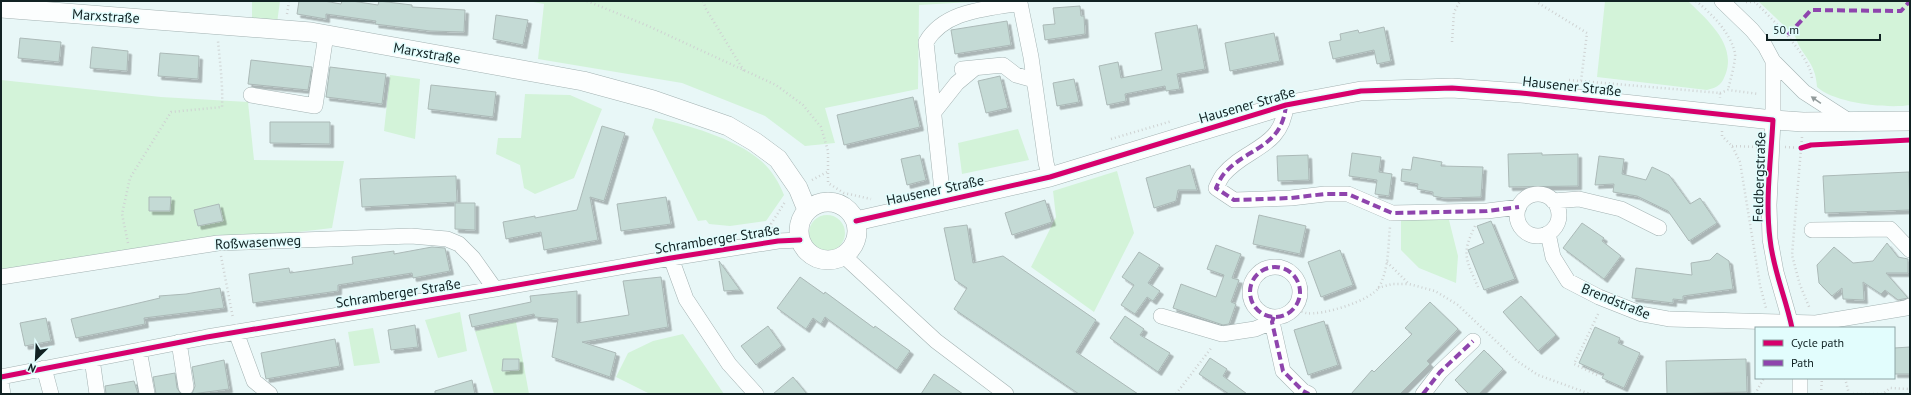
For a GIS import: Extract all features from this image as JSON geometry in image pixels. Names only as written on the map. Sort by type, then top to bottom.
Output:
[{"type":"main road","name":"Marxstraße","points":[[1,8],[216,24],[326,35],[583,81],[653,100],[728,126],[755,142],[778,159],[798,188],[808,210]]},
{"type":"main road","name":"Hausener Straße","points":[[856,221],[943,200],[1050,177],[1286,105],[1361,91],[1452,88],[1521,93],[1773,120],[1910,121]]},
{"type":"main road","points":[[831,202],[846,208],[856,221],[858,231],[856,241],[851,250],[844,256],[835,260],[818,259],[810,255],[800,240],[799,224],[808,210],[814,205],[831,202]]},
{"type":"street","points":[[1723,2],[1752,30],[1765,46],[1773,61],[1804,92],[1849,121]]},
{"type":"street","points":[[943,200],[926,42],[932,32],[946,21],[969,12],[1020,3],[1034,80],[1046,164],[1050,177]]},
{"type":"street","points":[[251,95],[315,106],[326,35]]},
{"type":"street","name":"Feldbergstraße","points":[[1773,61],[1773,120],[1769,205],[1770,239],[1776,272],[1791,324]]},
{"type":"street","points":[[934,112],[969,68],[1003,65],[1016,74],[1034,80]]},
{"type":"street","points":[[1286,105],[1285,117],[1279,129],[1268,143],[1230,167],[1222,176],[1216,188],[1234,200],[1284,198],[1325,194],[1348,194],[1392,213],[1482,211],[1519,207]]},
{"type":"street","points":[[1537,194],[1543,195],[1553,201],[1557,206],[1558,218],[1553,229],[1548,233],[1541,235],[1527,232],[1518,222],[1519,207],[1526,198],[1537,194]]},
{"type":"street","points":[[1553,201],[1579,199],[1621,209],[1659,228]]},
{"type":"street","points":[[1812,230],[1890,229],[1910,250]]},
{"type":"street","name":"Brendstraße","points":[[1548,233],[1553,257],[1568,281],[1605,300],[1642,314],[1669,319],[1770,320],[1791,324],[1816,323],[1906,308],[1910,306]]},
{"type":"street","name":"Roßwasenweg","points":[[1,277],[218,243],[403,236],[447,238],[459,244],[473,258],[495,289]]},
{"type":"street","name":"Schramberger Straße","points":[[1,377],[236,332],[671,258],[778,241],[800,240]]},
{"type":"street","points":[[844,256],[936,341],[1006,394]]},
{"type":"street","points":[[671,258],[686,299],[730,364],[756,394]]},
{"type":"street","points":[[1161,316],[1222,334],[1255,329],[1273,320],[1288,314],[1294,308],[1300,295],[1300,287],[1292,274],[1279,268],[1264,270],[1253,281],[1251,297],[1259,311],[1273,320],[1283,371],[1303,391],[1309,394]]},
{"type":"street","points":[[236,332],[254,388],[270,394]]},
{"type":"street","points":[[1423,394],[1440,372],[1473,341]]},
{"type":"street","points":[[179,342],[186,388]]},
{"type":"street","points":[[139,350],[147,393]]},
{"type":"street","points":[[92,359],[97,394]]},
{"type":"street","points":[[44,368],[50,394]]},
{"type":"street","points":[[1800,379],[1800,394]]},
{"type":"street","points":[[1,382],[3,394]]},
{"type":"path","points":[[587,1],[646,25],[777,86],[803,104],[820,126],[828,151],[828,183],[848,194],[868,199],[873,198]]},
{"type":"path","points":[[703,1],[706,9],[745,72]]},
{"type":"path","points":[[1452,42],[1454,12],[1460,1]]},
{"type":"path","points":[[1535,1],[1587,33],[1581,81]]},
{"type":"path","points":[[1696,1],[1712,14],[1728,37],[1735,54],[1728,90],[1720,93]]},
{"type":"path","points":[[1723,2],[1755,2],[1788,35],[1805,61],[1813,78],[1804,92]]},
{"type":"path","points":[[129,256],[122,214],[130,178],[171,112],[222,108],[223,90],[216,24]]},
{"type":"path","points":[[1722,136],[1732,146],[1740,162],[1760,285],[1770,320]]},
{"type":"path","points":[[1478,287],[1466,259],[1465,248],[1482,211]]},
{"type":"path","points":[[1378,288],[1387,262],[1392,213]]},
{"type":"path","points":[[218,243],[236,332]]},
{"type":"path","points":[[1387,262],[1409,284]]},
{"type":"path","points":[[1294,308],[1307,314],[1336,309],[1358,302],[1378,288],[1392,284],[1409,284],[1435,291],[1458,305],[1517,361],[1538,375],[1590,394]]},
{"type":"path","points":[[1597,375],[1574,364],[1605,300]]},
{"type":"path","points":[[1176,394],[1222,334]]},
{"type":"path","points":[[1755,394],[1763,379]]},
{"type":"path","points":[[1821,394],[1822,379]]},
{"type":"path","points":[[1845,379],[1849,394]]},
{"type":"path","points":[[1852,394],[1883,394],[1890,388],[1910,389]]},
{"type":"green space","points":[[252,1],[280,1],[277,23],[252,21]]},
{"type":"green space","points":[[528,1],[989,1],[919,5],[918,89],[825,108],[835,143],[805,146],[765,116],[682,83],[538,59],[544,4]]},
{"type":"green space","points":[[1605,1],[1688,1],[1718,32],[1723,42],[1727,52],[1728,62],[1723,80],[1714,88],[1707,90],[1597,77]]},
{"type":"green space","points":[[1758,1],[1910,1],[1910,105],[1888,106],[1861,104],[1825,93],[1817,87],[1814,71],[1795,36]]},
{"type":"green space","points":[[390,75],[420,79],[415,139],[384,131]]},
{"type":"green space","points":[[1,80],[161,97],[248,102],[254,160],[344,161],[332,228],[68,259],[1,273]]},
{"type":"green space","points":[[525,94],[570,95],[602,109],[574,178],[535,194],[524,188],[520,165],[496,154],[498,138],[521,138]]},
{"type":"green space","points":[[655,118],[696,128],[738,145],[750,152],[768,167],[780,185],[784,195],[766,221],[730,226],[709,224],[706,220],[698,221],[652,128]]},
{"type":"green space","points":[[1018,129],[1029,160],[962,174],[958,143]]},
{"type":"green space","points":[[1117,171],[1134,233],[1094,312],[1031,267],[1056,217],[1053,191]]},
{"type":"green space","points":[[1447,212],[1458,256],[1456,283],[1419,268],[1401,250],[1401,220]]},
{"type":"green space","points":[[831,215],[840,220],[844,226],[844,240],[840,246],[831,251],[823,251],[814,246],[810,240],[809,229],[814,220],[820,216]]},
{"type":"green space","points":[[460,312],[467,351],[438,358],[425,320]]},
{"type":"green space","points":[[516,322],[529,394],[494,394],[475,331]]},
{"type":"green space","points":[[373,328],[380,363],[354,366],[348,332]]},
{"type":"green space","points":[[683,334],[724,394],[650,394],[616,377],[628,353],[653,341]]},
{"type":"building","points":[[299,1],[324,1],[341,4],[342,1],[352,1],[378,5],[379,1],[412,5],[412,7],[465,10],[464,32],[430,31],[375,24],[376,21],[326,14],[326,19],[297,14]]},
{"type":"building","points":[[1080,6],[1081,16],[1084,16],[1085,34],[1045,40],[1043,25],[1055,24],[1053,8]]},
{"type":"building","points":[[496,15],[528,20],[523,45],[493,39]]},
{"type":"building","points":[[1007,21],[1011,45],[955,54],[951,30]]},
{"type":"building","points":[[1197,25],[1205,69],[1177,74],[1180,89],[1166,91],[1165,86],[1125,94],[1126,101],[1107,105],[1099,66],[1118,62],[1121,78],[1162,70],[1155,33]]},
{"type":"building","points":[[1384,27],[1391,61],[1377,64],[1374,50],[1333,59],[1329,42],[1341,40],[1340,34],[1358,30],[1359,33]]},
{"type":"building","points":[[1274,33],[1280,61],[1230,71],[1225,43]]},
{"type":"building","points":[[20,38],[61,42],[59,62],[18,58]]},
{"type":"building","points":[[92,47],[128,51],[127,71],[90,68]]},
{"type":"building","points":[[160,53],[199,56],[198,79],[158,76]]},
{"type":"building","points":[[251,60],[312,67],[308,90],[248,84]]},
{"type":"building","points":[[330,67],[386,74],[382,104],[326,97]]},
{"type":"building","points":[[1000,76],[1008,108],[986,113],[978,81]]},
{"type":"building","points":[[1074,79],[1079,102],[1057,106],[1053,83]]},
{"type":"building","points":[[431,85],[496,92],[493,117],[428,109]]},
{"type":"building","points":[[913,97],[920,127],[844,145],[837,115]]},
{"type":"building","points":[[270,122],[330,122],[330,144],[270,143]]},
{"type":"building","points":[[602,126],[625,133],[604,201],[590,197],[598,240],[544,250],[541,232],[506,239],[503,222],[577,210]]},
{"type":"building","points":[[1352,153],[1381,157],[1379,172],[1392,174],[1389,196],[1375,194],[1377,180],[1349,176]]},
{"type":"building","points":[[1542,153],[1542,155],[1578,154],[1578,186],[1509,187],[1508,154]]},
{"type":"building","points":[[920,155],[926,180],[907,185],[901,159]]},
{"type":"building","points":[[1308,155],[1309,180],[1278,181],[1277,156]]},
{"type":"building","points":[[1599,156],[1624,159],[1622,174],[1646,180],[1652,167],[1669,175],[1690,204],[1700,198],[1717,223],[1689,241],[1668,211],[1637,196],[1613,192],[1614,184],[1595,185]]},
{"type":"building","points":[[1413,157],[1442,162],[1441,166],[1483,167],[1481,197],[1444,198],[1433,196],[1433,192],[1417,189],[1418,184],[1401,181],[1402,169],[1411,170]]},
{"type":"building","points":[[1190,165],[1197,190],[1178,190],[1176,201],[1154,208],[1146,178]]},
{"type":"building","points":[[1909,172],[1910,210],[1825,213],[1823,176]]},
{"type":"building","points":[[456,176],[457,202],[362,207],[360,179]]},
{"type":"building","points":[[149,197],[171,197],[170,211],[149,211]]},
{"type":"building","points":[[666,197],[671,224],[621,231],[617,204]]},
{"type":"building","points":[[1045,200],[1052,222],[1012,235],[1005,213]]},
{"type":"building","points":[[455,203],[475,203],[475,230],[455,229]]},
{"type":"building","points":[[219,204],[223,221],[198,226],[194,210]]},
{"type":"building","points":[[1259,215],[1306,226],[1300,254],[1253,244]]},
{"type":"building","points":[[1491,221],[1515,279],[1484,290],[1468,250],[1484,243],[1477,226]]},
{"type":"building","points":[[1582,223],[1604,238],[1602,241],[1621,256],[1604,279],[1563,248]]},
{"type":"building","points":[[967,225],[973,263],[1003,256],[1096,320],[1076,352],[1138,394],[1079,394],[954,309],[967,288],[955,280],[944,228]]},
{"type":"building","points":[[1887,243],[1898,257],[1908,259],[1908,273],[1886,273],[1908,298],[1898,300],[1885,290],[1881,294],[1863,282],[1864,300],[1843,299],[1842,288],[1832,296],[1819,283],[1817,265],[1834,247],[1853,263],[1873,261]]},
{"type":"building","points":[[1216,245],[1241,254],[1232,278],[1239,280],[1231,302],[1236,304],[1229,324],[1223,325],[1173,308],[1181,284],[1216,297],[1224,275],[1207,269]]},
{"type":"building","points":[[432,247],[445,248],[450,271],[413,278],[412,273],[338,285],[338,291],[253,303],[249,274],[289,268],[290,273],[353,264],[352,257],[394,251],[394,254]]},
{"type":"building","points":[[1340,250],[1353,285],[1321,297],[1308,262]]},
{"type":"building","points":[[1139,252],[1160,265],[1148,283],[1160,291],[1153,301],[1147,297],[1135,314],[1121,305],[1134,285],[1122,277]]},
{"type":"building","points":[[1717,253],[1729,261],[1733,289],[1683,296],[1683,300],[1673,299],[1673,303],[1632,298],[1636,268],[1692,275],[1691,263],[1710,260]]},
{"type":"building","points":[[719,261],[740,290],[724,291]]},
{"type":"building","points":[[661,277],[668,327],[582,342],[616,353],[610,377],[552,357],[558,319],[535,317],[534,314],[472,327],[469,315],[531,302],[530,296],[577,291],[577,323],[629,315],[623,281]]},
{"type":"building","points":[[800,277],[824,294],[825,292],[874,328],[875,326],[910,351],[897,370],[825,317],[821,324],[813,318],[806,329],[777,308]]},
{"type":"building","points":[[220,288],[224,308],[144,318],[145,324],[76,338],[71,319],[160,298],[159,296],[186,294]]},
{"type":"building","points":[[1521,296],[1556,335],[1538,351],[1503,312]]},
{"type":"building","points":[[1430,302],[1458,329],[1427,361],[1430,364],[1400,394],[1351,394],[1372,370],[1374,372],[1412,334],[1405,328]]},
{"type":"building","points":[[1125,316],[1144,329],[1140,335],[1170,353],[1158,372],[1110,338]]},
{"type":"building","points":[[46,318],[51,341],[25,346],[20,323]]},
{"type":"building","points":[[1324,321],[1338,365],[1308,375],[1294,330]]},
{"type":"building","points":[[415,325],[418,347],[391,350],[388,330]]},
{"type":"building","points":[[768,326],[782,346],[756,365],[741,346]]},
{"type":"building","points":[[1595,327],[1620,338],[1618,343],[1640,353],[1624,388],[1602,378],[1604,374],[1579,363]]},
{"type":"building","points":[[335,339],[340,366],[266,379],[261,353]]},
{"type":"building","points":[[1910,347],[1910,374],[1895,374],[1895,348]]},
{"type":"building","points":[[1484,350],[1503,369],[1479,394],[1469,394],[1455,380]]},
{"type":"building","points":[[1210,358],[1227,369],[1223,376],[1247,394],[1229,394],[1199,374]]},
{"type":"building","points":[[503,359],[519,359],[519,370],[502,371]]},
{"type":"building","points":[[1746,359],[1747,392],[1667,394],[1666,361]]},
{"type":"building","points":[[224,360],[229,389],[192,394],[195,386],[192,367]]},
{"type":"building","points":[[175,373],[177,388],[181,394],[156,394],[153,377]]},
{"type":"building","points":[[934,374],[963,394],[921,394]]},
{"type":"building","points":[[793,377],[807,394],[773,394]]},
{"type":"building","points":[[472,380],[475,394],[435,394],[435,391]]},
{"type":"building","points":[[134,381],[138,394],[106,394],[105,386]]},
{"type":"marked path","points":[[1788,35],[1811,10],[1901,11],[1910,1]]},
{"type":"marked path","points":[[1286,105],[1283,119],[1278,131],[1262,146],[1232,166],[1223,175],[1216,188],[1234,200],[1291,198],[1325,194],[1348,194],[1392,213],[1487,211],[1519,207]]},
{"type":"marked path","points":[[1275,267],[1284,269],[1293,274],[1298,283],[1300,292],[1298,301],[1293,310],[1284,315],[1275,317],[1266,315],[1257,310],[1252,301],[1250,292],[1252,283],[1257,274],[1266,269],[1275,267]]},
{"type":"marked path","points":[[1274,317],[1272,322],[1283,371],[1303,391],[1309,394]]},
{"type":"marked path","points":[[1423,394],[1440,372],[1473,341]]},
{"type":"cycle path","points":[[856,221],[1050,177],[1286,105],[1361,91],[1452,88],[1521,93],[1773,120],[1768,194],[1769,224],[1774,262],[1792,327]]},
{"type":"cycle path","points":[[1801,148],[1811,145],[1910,140]]},
{"type":"cycle path","points":[[1,377],[207,337],[671,258],[778,241],[800,240]]}]
